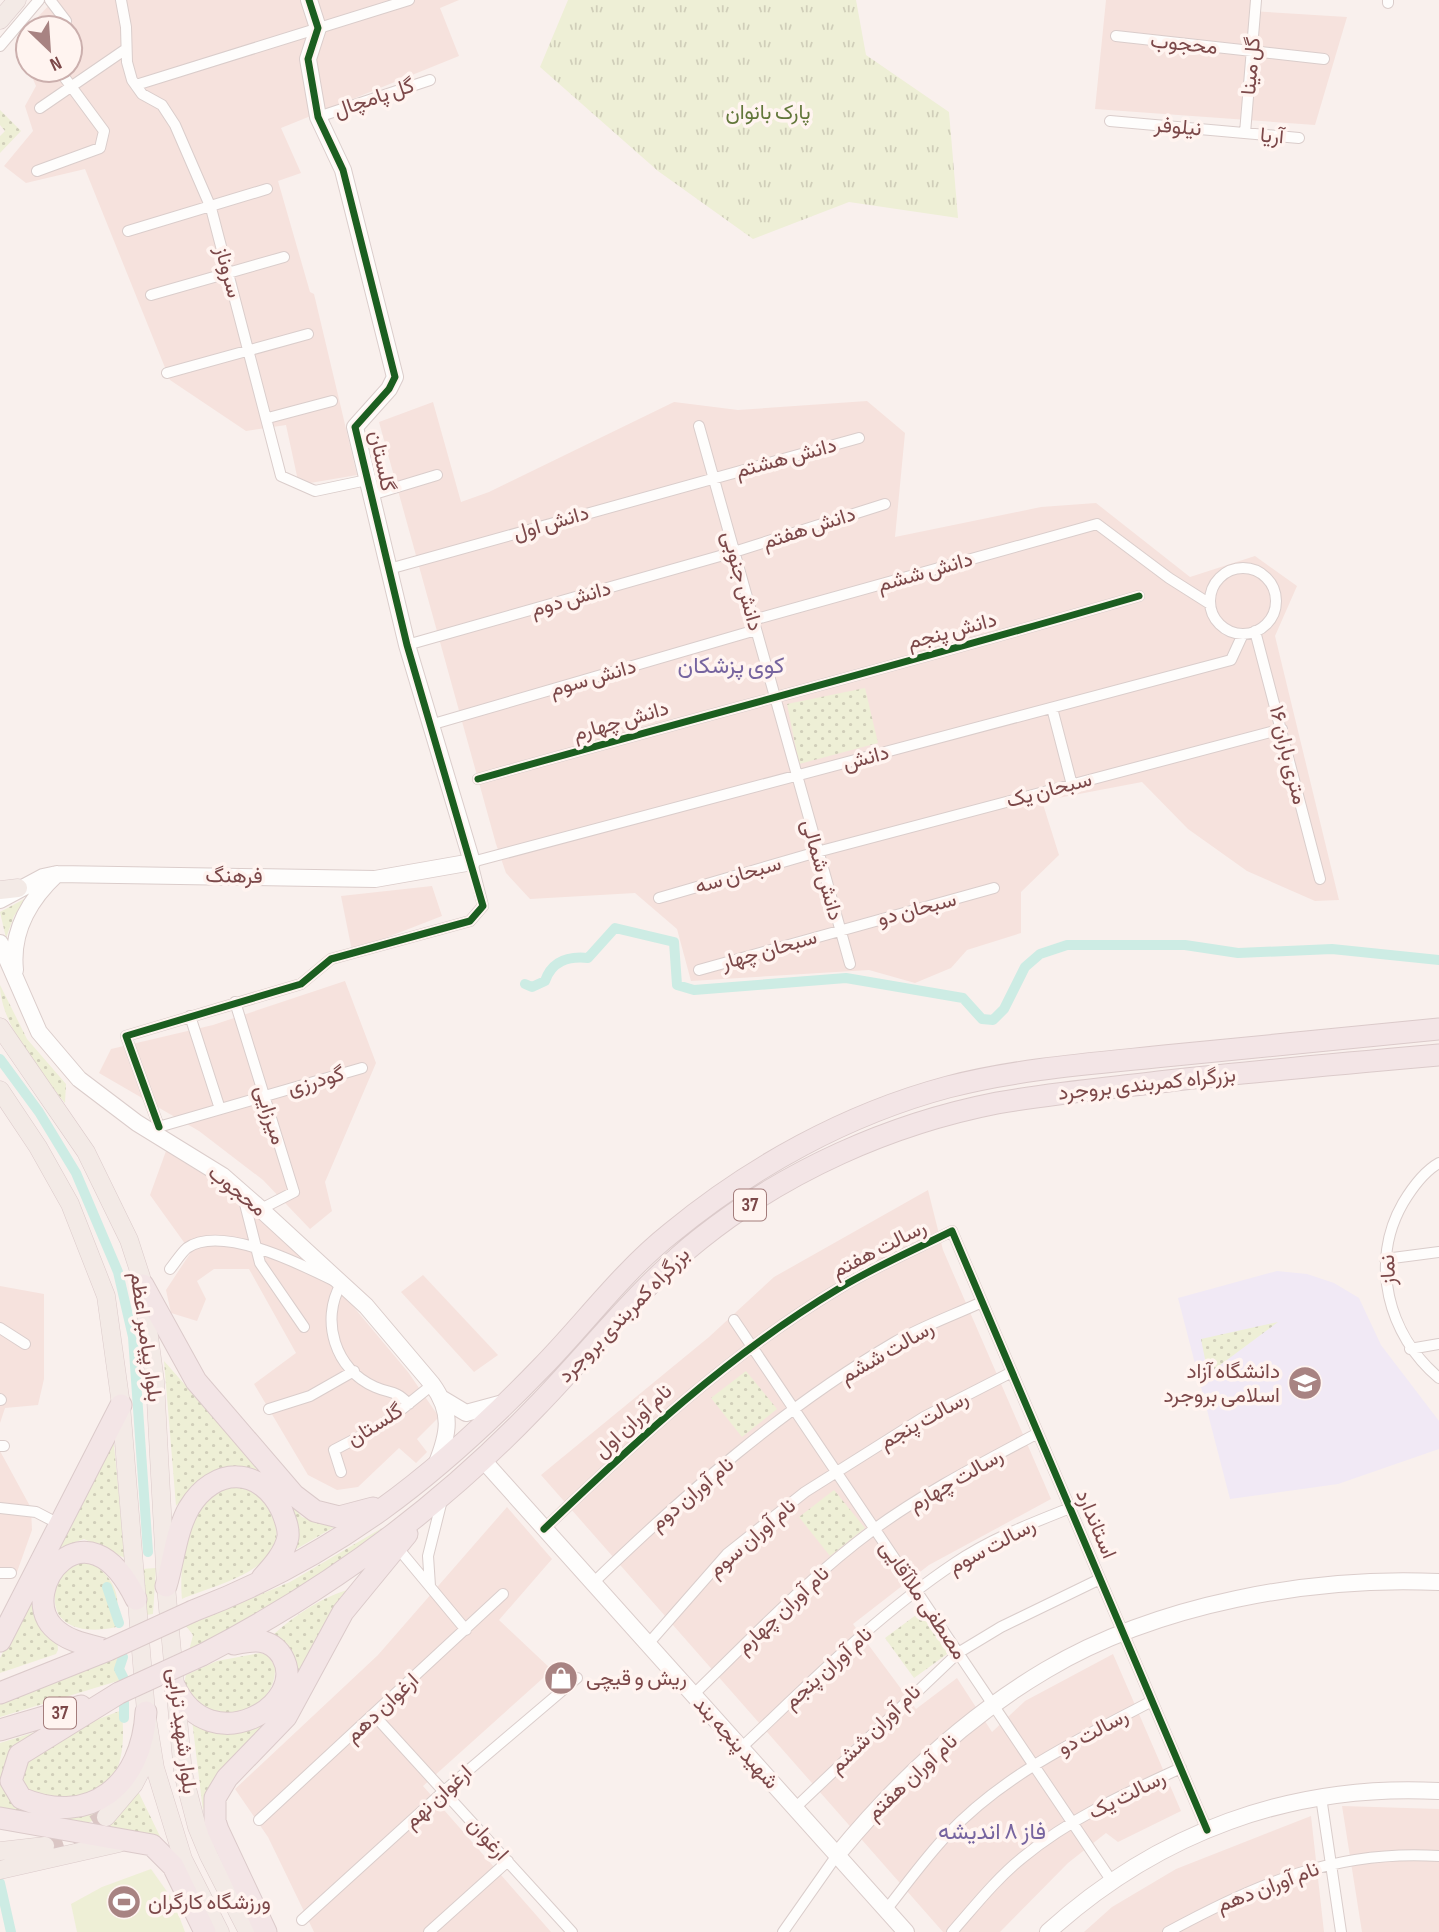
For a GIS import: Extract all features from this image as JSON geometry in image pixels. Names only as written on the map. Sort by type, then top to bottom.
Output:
[{"type":"highway","name":"بزرگراه کمربندی بروجرد","points":[[108,1650],[244,1591],[302,1562],[409,1491],[432,1474],[510,1400],[632,1268],[672,1232],[780,1159],[865,1116],[947,1088],[995,1077],[1116,1061],[1439,1028]]},
{"type":"highway","name":"بزرگراه کمربندی بروجرد","points":[[202,1655],[266,1622],[318,1589],[444,1492],[482,1460],[680,1255],[749,1205],[852,1148],[959,1112],[1035,1097],[1289,1068],[1439,1055]]},
{"type":"highway","points":[[143,1285],[196,1381],[247,1443],[305,1504],[315,1511],[339,1517],[386,1504],[409,1491]]},
{"type":"highway","points":[[0,1641],[121,1405]]},
{"type":"highway","points":[[166,1586],[189,1509],[213,1481],[235,1476],[247,1478],[269,1491],[281,1509],[288,1530],[280,1557],[260,1580],[244,1591]]},
{"type":"highway","points":[[266,1932],[218,1830],[215,1821],[215,1798],[227,1778],[286,1717],[343,1612],[444,1492]]},
{"type":"highway","points":[[108,1650],[63,1635],[49,1621],[44,1595],[53,1570],[71,1553],[83,1550],[96,1553],[113,1563],[136,1599]]},
{"type":"highway","points":[[175,1687],[194,1713],[218,1724],[255,1716],[268,1709],[284,1688],[288,1677],[280,1652],[268,1642],[251,1640],[202,1655]]},
{"type":"highway","name":"37","points":[[0,1693],[108,1650]]},
{"type":"highway","name":"37","points":[[0,1730],[119,1693],[202,1655]]},
{"type":"highway","points":[[119,1693],[19,1755],[11,1781],[20,1798],[49,1807],[76,1809],[106,1796],[136,1757],[145,1731],[146,1712]]},
{"type":"highway","points":[[0,1818],[147,1844],[156,1848],[173,1866],[205,1932]]},
{"type":"main road","name":"بلوار پیامبر اعظم","points":[[0,1027],[60,1112],[98,1173],[129,1240],[143,1285],[155,1381],[171,1643]]},
{"type":"main road","name":"بلوار پیامبر اعظم","points":[[0,1090],[38,1147],[70,1204],[97,1268],[112,1326],[141,1652]]},
{"type":"main road","name":"بلوار شهید ترابی","points":[[171,1643],[183,1773],[209,1856],[248,1932]]},
{"type":"main road","name":"بلوار شهید ترابی","points":[[141,1652],[152,1749],[172,1829],[192,1879],[220,1932]]},
{"type":"main road","points":[[106,1817],[134,1784],[152,1749]]},
{"type":"main road","points":[[0,1870],[35,1864],[106,1844],[147,1844]]},
{"type":"main road","points":[[0,1851],[45,1846]]},
{"type":"street","points":[[17,14],[39,0]]},
{"type":"street","points":[[50,0],[61,14]]},
{"type":"street","points":[[121,0],[127,62],[136,85],[409,0]]},
{"type":"street","points":[[309,0],[318,28]]},
{"type":"street","name":"گل مینا","points":[[1245,133],[1256,0]]},
{"type":"street","points":[[0,46],[14,17]]},
{"type":"street","name":"گلستان","points":[[318,28],[309,59],[318,117],[343,170],[395,377],[389,389],[355,427],[407,645],[472,862]]},
{"type":"street","name":"محجوب","points":[[1116,36],[1324,59]]},
{"type":"street","points":[[40,108],[127,49]]},
{"type":"street","name":"گل پامچال","points":[[318,117],[430,80]]},
{"type":"street","points":[[37,171],[100,148],[104,131],[70,84]]},
{"type":"street","name":"سروناز","points":[[136,85],[142,94],[162,105],[175,125],[211,208],[282,476],[315,491],[369,488]]},
{"type":"street","name":"نیلوفر","points":[[1110,121],[1245,133]]},
{"type":"street","name":"آریا","points":[[1245,133],[1299,138]]},
{"type":"street","points":[[128,230],[211,208],[267,189]]},
{"type":"street","points":[[151,295],[284,257]]},
{"type":"street","points":[[167,373],[308,334]]},
{"type":"street","points":[[268,418],[332,401]]},
{"type":"street","name":"دانش جنوبی","points":[[699,426],[795,777]]},
{"type":"street","name":"دانش هشتم","points":[[713,477],[859,439]]},
{"type":"street","points":[[369,488],[437,475]]},
{"type":"street","name":"دانش اول","points":[[389,569],[713,477]]},
{"type":"street","name":"دانش هفتم","points":[[734,552],[884,504]]},
{"type":"street","name":"دانش ششم","points":[[755,625],[1097,524],[1169,578],[1210,604]]},
{"type":"street","name":"دانش دوم","points":[[407,645],[734,552]]},
{"type":"street","points":[[1244,568],[1265,576],[1276,595],[1272,617],[1249,633],[1224,628],[1212,613],[1210,604],[1215,582],[1223,574],[1244,568]]},
{"type":"street","name":"دانش پنجم","points":[[774,696],[967,646],[1139,596]]},
{"type":"street","name":"دانش سوم","points":[[430,726],[755,625]]},
{"type":"street","name":"دانش","points":[[472,862],[1231,660],[1249,633]]},
{"type":"street","name":"۱۶ متری باران","points":[[1249,633],[1282,729],[1320,879]]},
{"type":"street","name":"دانش چهارم","points":[[478,779],[774,696]]},
{"type":"street","points":[[1052,708],[1072,785]]},
{"type":"street","name":"سبحان یک","points":[[817,852],[1282,729]]},
{"type":"street","name":"دانش شمالی","points":[[795,777],[850,964]]},
{"type":"street","name":"سبحان سه","points":[[659,898],[817,852]]},
{"type":"street","points":[[154,1128],[126,1036],[301,984],[331,959],[470,921],[482,906],[472,862]]},
{"type":"street","name":"فرهنگ","points":[[0,900],[9,889],[57,874],[375,879],[472,862]]},
{"type":"street","points":[[22,1000],[15,970],[16,937],[31,905],[57,874]]},
{"type":"street","name":"سبحان دو","points":[[840,930],[993,888]]},
{"type":"street","name":"سبحان چهار","points":[[699,970],[840,930]]},
{"type":"street","points":[[0,943],[22,1000]]},
{"type":"street","points":[[0,970],[22,1000]]},
{"type":"street","name":"محجوب","points":[[22,1000],[54,1053],[79,1079],[154,1128],[242,1192],[366,1306],[437,1391]]},
{"type":"street","name":"میرزایی","points":[[235,1002],[295,1192],[261,1209]]},
{"type":"street","points":[[190,1016],[220,1109]]},
{"type":"street","name":"گودرزی","points":[[154,1128],[362,1068]]},
{"type":"street","name":"نماز","points":[[1439,1163],[1412,1188],[1397,1213],[1385,1246],[1391,1306],[1410,1349],[1439,1378]]},
{"type":"street","points":[[242,1192],[254,1249],[260,1263],[304,1327]]},
{"type":"street","name":"استاندارد","points":[[952,1231],[1207,1829]]},
{"type":"street","name":"رسالت هفتم","points":[[752,1346],[839,1289],[952,1231]]},
{"type":"street","points":[[170,1269],[187,1248],[204,1242],[225,1242],[279,1254],[341,1284],[330,1310],[332,1334],[337,1349],[354,1371],[376,1388],[397,1392],[409,1404]]},
{"type":"street","points":[[1385,1259],[1439,1252]]},
{"type":"street","name":"رسالت ششم","points":[[794,1409],[897,1341],[982,1302]]},
{"type":"street","name":"مصطفی ملاآقایی","points":[[734,1320],[1111,1880]]},
{"type":"street","points":[[0,1328],[25,1344]]},
{"type":"street","points":[[1410,1349],[1439,1344]]},
{"type":"street","name":"نام آوران اول","points":[[544,1529],[688,1394],[752,1346]]},
{"type":"street","points":[[269,1409],[310,1396],[354,1371]]},
{"type":"street","name":"رسالت پنجم","points":[[836,1471],[924,1418],[1012,1372]]},
{"type":"street","points":[[437,1391],[466,1413],[484,1411],[510,1400]]},
{"type":"street","points":[[432,1474],[449,1426],[437,1391]]},
{"type":"street","name":"گلستان","points":[[341,1472],[334,1451],[382,1425],[409,1404],[437,1391]]},
{"type":"street","name":"نام آوران دوم","points":[[593,1583],[665,1514],[794,1409]]},
{"type":"street","name":"رسالت چهارم","points":[[875,1529],[948,1480],[1038,1433]]},
{"type":"street","name":"شهید پنجه بند","points":[[482,1460],[906,1932]]},
{"type":"street","name":"نام آوران سوم","points":[[648,1644],[727,1554],[836,1471]]},
{"type":"street","points":[[431,1589],[428,1556],[444,1492]]},
{"type":"street","points":[[0,1508],[36,1512],[61,1525]]},
{"type":"street","name":"رسالت سوم","points":[[917,1591],[956,1562],[1005,1534],[1070,1508]]},
{"type":"street","name":"نام آوران چهارم","points":[[693,1695],[839,1558],[875,1529]]},
{"type":"street","points":[[397,1547],[466,1630]]},
{"type":"street","name":"نام آوران ششم","points":[[794,1808],[958,1653],[1001,1627],[1100,1579]]},
{"type":"street","points":[[993,1704],[1049,1668],[1124,1633],[1198,1609],[1317,1586],[1378,1581],[1439,1582]]},
{"type":"street","name":"نام آوران پنجم","points":[[741,1748],[834,1661],[917,1591]]},
{"type":"street","name":"ارغوان دهم","points":[[259,1820],[503,1594]]},
{"type":"street","name":"ارغوان نهم","points":[[302,1920],[444,1791],[577,1678]]},
{"type":"street","name":"رسالت دو","points":[[886,1910],[947,1835],[985,1800],[1034,1764],[1152,1701]]},
{"type":"street","name":"نام آوران هفتم","points":[[837,1855],[907,1775],[993,1704]]},
{"type":"street","name":"ارغوان","points":[[374,1715],[572,1932]]},
{"type":"street","name":"رسالت یک","points":[[952,1932],[1022,1858],[1073,1823],[1122,1795],[1181,1768]]},
{"type":"street","points":[[1048,1932],[1111,1880],[1178,1840],[1207,1829],[1281,1805],[1321,1797],[1385,1791],[1439,1791]]},
{"type":"street","points":[[1321,1797],[1341,1932]]},
{"type":"street","name":"نام آوران دهم","points":[[1168,1932],[1228,1899],[1289,1875],[1331,1863],[1397,1853],[1439,1856]]},
{"type":"street","points":[[783,1932],[837,1855]]},
{"type":"street","points":[[429,1932],[508,1861]]},
{"type":"shaded area","points":[[54,0],[459,0],[440,8],[459,56],[281,128],[301,173],[278,181],[310,292],[314,294],[357,475],[310,483],[300,490],[286,425],[246,431],[170,380],[85,169],[26,183],[4,166],[33,131],[25,106],[35,84],[84,84],[84,14],[41,14]]},
{"type":"shaded area","points":[[1106,0],[1251,0],[1251,11],[1347,17],[1315,125],[1095,109]]},
{"type":"shaded area","points":[[867,401],[905,433],[895,537],[1041,507],[1096,503],[1190,577],[1255,556],[1297,586],[1275,636],[1339,900],[1315,901],[1247,871],[1188,829],[1142,782],[1042,801],[1059,855],[1021,892],[1021,933],[967,950],[951,968],[915,983],[869,970],[691,981],[677,929],[635,893],[530,899],[506,873],[496,844],[379,422],[433,402],[461,502],[489,492],[674,402],[738,410]]},
{"type":"shaded area","points":[[432,886],[442,916],[352,951],[341,896]]},
{"type":"shaded area","points":[[345,981],[376,1063],[325,1182],[332,1211],[310,1229],[263,1180],[199,1131],[99,1073],[111,1049],[213,1025]]},
{"type":"shaded area","points":[[166,1151],[222,1186],[281,1237],[352,1305],[408,1372],[439,1417],[417,1439],[427,1452],[416,1463],[399,1448],[358,1487],[337,1490],[308,1475],[254,1384],[296,1353],[249,1269],[214,1269],[197,1281],[206,1299],[197,1321],[171,1313],[166,1290],[191,1252],[150,1195]]},
{"type":"shaded area","points":[[928,1190],[943,1250],[1051,1499],[929,1565],[853,1624],[916,1709],[957,1678],[992,1732],[1025,1701],[1113,1654],[1181,1811],[1118,1842],[1106,1833],[1068,1863],[1000,1932],[943,1932],[541,1475],[709,1337],[774,1277]]},
{"type":"shaded area","name":"دانشگاه آزاد اسلامی بروجرد","points":[[1277,1271],[1307,1274],[1334,1283],[1359,1298],[1381,1345],[1439,1421],[1439,1449],[1338,1484],[1230,1499],[1178,1298]]},
{"type":"shaded area","points":[[423,1275],[498,1355],[474,1372],[401,1292]]},
{"type":"shaded area","points":[[0,1286],[44,1294],[44,1379],[38,1405],[5,1408],[0,1423]]},
{"type":"shaded area","points":[[0,1451],[31,1508],[32,1530],[17,1572],[0,1570]]},
{"type":"shaded area","points":[[507,1507],[552,1559],[499,1620],[552,1670],[423,1786],[551,1932],[314,1932],[268,1837],[235,1789],[378,1655]]},
{"type":"shaded area","points":[[1342,1806],[1439,1809],[1439,1932],[1362,1932]]},
{"type":"shaded area","points":[[1311,1816],[1324,1932],[1084,1932],[1112,1907],[1176,1869]]},
{"type":"green space","name":"پارک بانوان","points":[[568,0],[856,0],[866,55],[949,112],[958,218],[849,202],[753,239],[658,171],[540,67]]},
{"type":"green space","points":[[0,110],[21,131],[0,153],[0,136],[5,131],[0,125]]},
{"type":"green space","points":[[865,688],[878,743],[799,764],[787,704]]},
{"type":"green space","points":[[26,898],[14,916],[6,938],[0,912]]},
{"type":"green space","points":[[0,985],[27,1039],[66,1084],[65,1103],[34,1063],[14,1031],[2,1000]]},
{"type":"green space","points":[[1278,1322],[1208,1374],[1201,1339]]},
{"type":"green space","points":[[164,1361],[302,1517],[336,1526],[293,1551],[279,1495],[204,1477],[176,1506]]},
{"type":"green space","points":[[746,1371],[777,1409],[742,1437],[711,1398]]},
{"type":"green space","points":[[113,1435],[125,1558],[84,1539],[61,1547],[50,1561],[58,1650],[56,1654],[0,1673],[0,1658]]},
{"type":"green space","points":[[238,1484],[257,1496],[271,1512],[276,1526],[276,1541],[269,1554],[244,1574],[182,1599],[183,1558],[196,1512],[212,1493]]},
{"type":"green space","points":[[834,1490],[865,1528],[830,1556],[799,1517]]},
{"type":"green space","points":[[382,1528],[347,1559],[209,1645],[189,1651],[193,1635],[186,1626],[290,1582]]},
{"type":"green space","points":[[87,1559],[104,1573],[114,1587],[118,1604],[116,1627],[75,1627],[58,1613],[55,1603],[56,1589],[62,1573]]},
{"type":"green space","points":[[156,1568],[153,1614],[146,1615],[141,1569]]},
{"type":"green space","points":[[351,1589],[318,1636],[286,1705],[206,1796],[203,1811],[192,1720],[257,1723],[290,1649],[282,1639],[273,1635],[309,1608],[330,1596]]},
{"type":"green space","points":[[920,1612],[950,1652],[914,1678],[885,1638]]},
{"type":"green space","points":[[260,1653],[267,1655],[275,1666],[275,1676],[269,1691],[259,1702],[238,1715],[196,1707],[184,1683],[186,1675],[217,1661]]},
{"type":"green space","points":[[118,1658],[115,1670],[121,1680],[0,1717],[0,1704]]},
{"type":"green space","points":[[122,1710],[121,1756],[113,1778],[105,1786],[91,1795],[58,1803],[19,1786],[21,1765],[86,1724]]},
{"type":"green space","points":[[42,1730],[17,1753],[9,1767],[14,1800],[116,1801],[96,1819],[84,1825],[0,1813],[0,1743]]},
{"type":"green space","points":[[137,1789],[171,1859],[103,1828],[119,1815]]},
{"type":"green space","name":"ورزشگاه کارگران","points":[[151,1869],[173,1900],[185,1932],[77,1932],[71,1904],[102,1887]]},
{"type":"waterway","points":[[525,984],[532,987],[545,981],[556,964],[562,961],[588,958],[615,928],[674,942],[677,985],[694,990],[846,978],[963,998],[982,1019],[993,1020],[1004,1009],[1025,967],[1040,954],[1067,945],[1185,945],[1238,953],[1332,949],[1439,960]]},
{"type":"waterway","points":[[0,1059],[39,1112],[76,1173],[118,1272],[133,1337],[148,1552]]},
{"type":"waterway","points":[[107,1587],[119,1623]]},
{"type":"waterway","points":[[123,1657],[119,1669],[124,1679]]},
{"type":"waterway","points":[[124,1702],[124,1718]]},
{"type":"waterway","points":[[0,1883],[11,1932]]},
{"type":"tunnel","points":[[45,1846],[70,1838],[106,1817]]},
{"type":"cycle path","points":[[159,1127],[126,1036],[301,984],[331,959],[470,921],[483,906],[407,645],[355,427],[389,389],[395,377],[343,170],[318,117],[308,59],[318,28],[309,0]]},
{"type":"cycle path","points":[[478,779],[1139,596]]},
{"type":"cycle path","points":[[544,1529],[648,1432],[759,1342],[852,1281],[952,1231],[1207,1830]]},
{"type":"place","name":"دانشگاه آزاد اسلامی بروجرد","points":[[1305,1383]]},
{"type":"place","name":"ریش و قیچی","points":[[561,1678]]},
{"type":"place","name":"ورزشگاه کارگران","points":[[124,1902]]},
{"type":"district","name":"کوی پزشکان","points":[[731,666]]},
{"type":"district","name":"فاز ۸ اندیشه","points":[[992,1832]]}]
